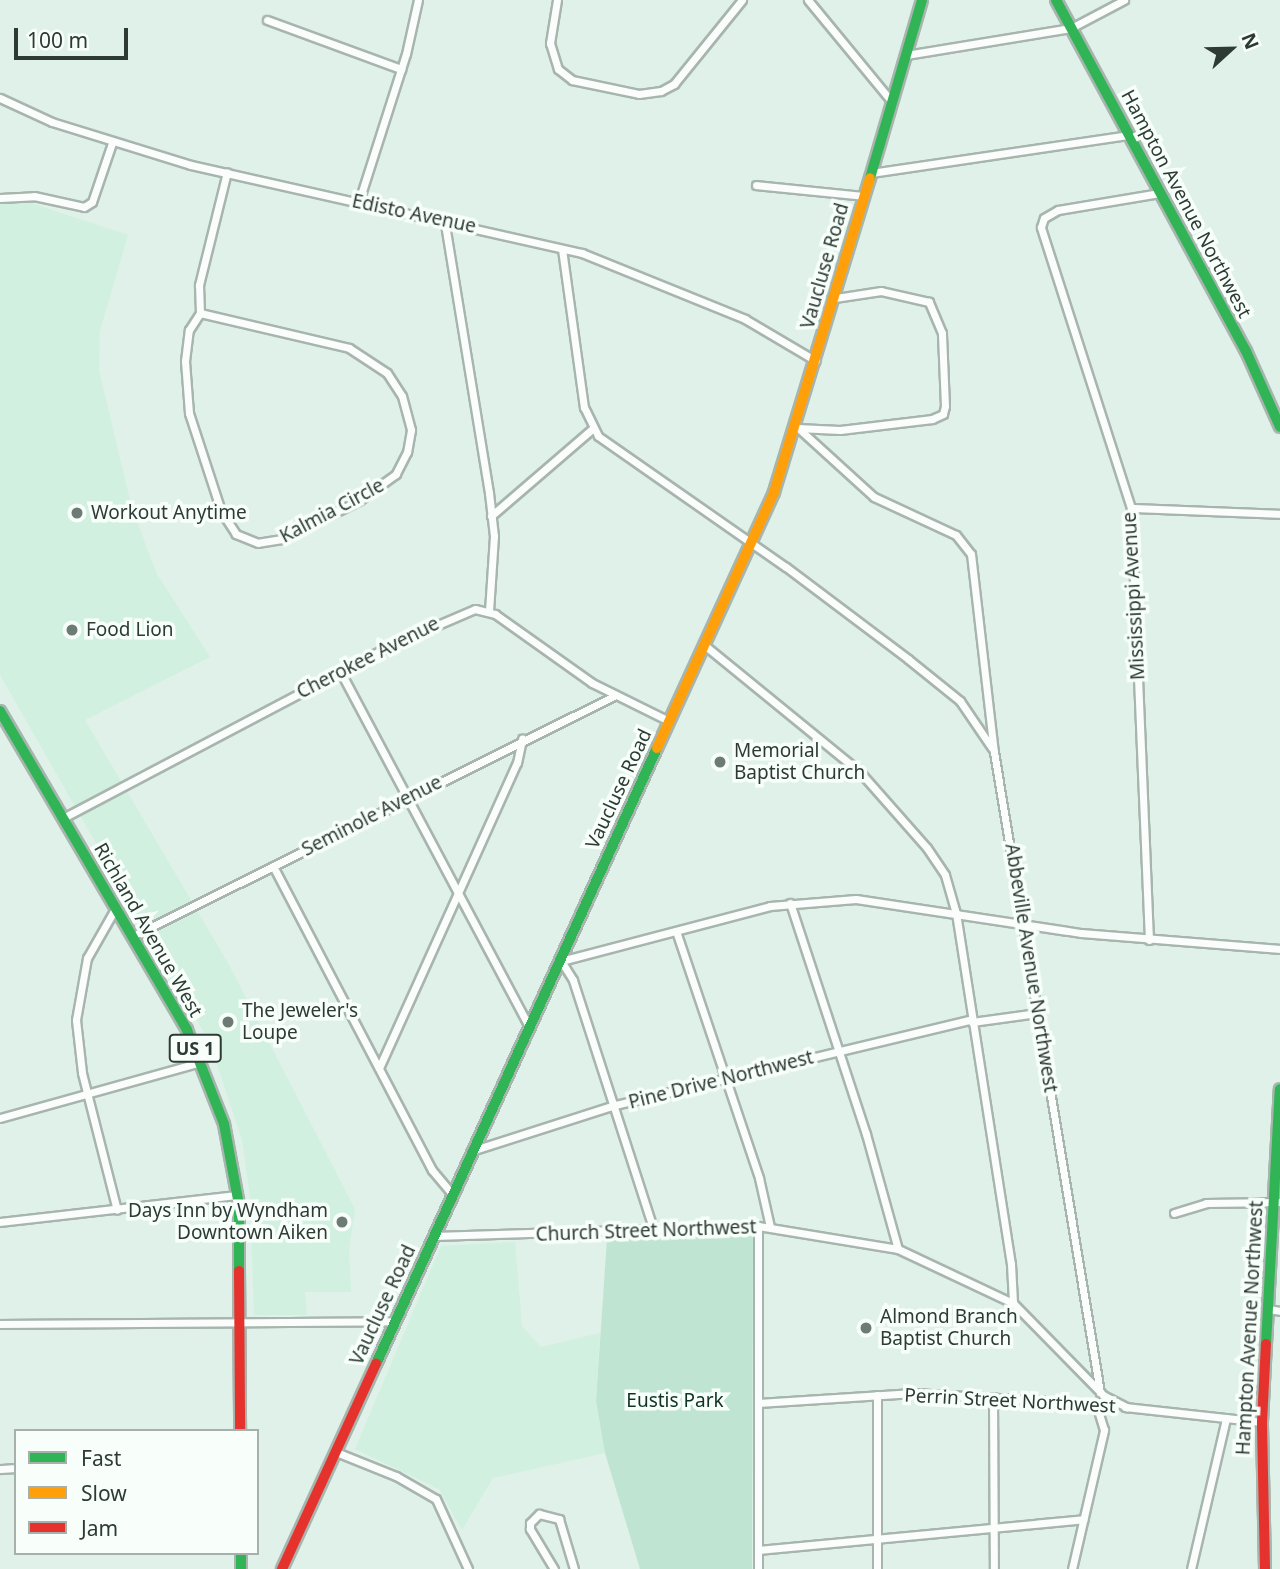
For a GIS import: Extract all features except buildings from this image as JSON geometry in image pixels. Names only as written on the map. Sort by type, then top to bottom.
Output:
[{"type":"street","points":[[359,201],[401,69],[418,0]]},
{"type":"street","points":[[557,0],[550,43],[558,69],[572,80],[639,94],[661,92],[674,84],[742,0]]},
{"type":"street","points":[[808,0],[892,102]]},
{"type":"street","name":"Vaucluse Road","points":[[282,1569],[703,644],[752,543],[797,428],[922,0]]},
{"type":"street","name":"Hampton Avenue Northwest","points":[[1056,0],[1254,367],[1280,426]]},
{"type":"street","points":[[906,55],[1071,28],[1124,0]]},
{"type":"street","points":[[267,20],[401,69]]},
{"type":"street","name":"Edisto Avenue","points":[[0,98],[112,143],[227,172],[444,218],[562,248],[722,309],[772,332],[816,361]]},
{"type":"street","points":[[871,173],[1129,135]]},
{"type":"street","points":[[0,198],[34,196],[84,207],[92,202],[112,143]]},
{"type":"street","name":"Kalmia Circle","points":[[200,313],[349,348],[375,363],[396,385],[410,423],[407,452],[396,474],[368,495],[282,539],[258,542],[236,534],[221,512],[190,413],[184,361],[189,330],[200,313],[200,285],[227,172]]},
{"type":"street","points":[[756,185],[864,196]]},
{"type":"street","name":"Mississippi Avenue","points":[[1149,940],[1131,508],[1041,227],[1044,218],[1058,210],[1160,193]]},
{"type":"street","points":[[444,218],[491,516],[489,611],[614,696],[669,721]]},
{"type":"street","points":[[562,248],[584,407],[592,429],[612,450],[752,543],[960,701],[994,752]]},
{"type":"street","points":[[797,428],[841,430],[932,419],[943,414],[943,333],[929,302],[881,291],[835,298]]},
{"type":"street","name":"Abbeville Avenue Northwest","points":[[797,428],[874,497],[956,535],[966,545],[974,568],[994,752],[1016,870],[1020,923],[1100,1392]]},
{"type":"street","points":[[491,516],[592,429]]},
{"type":"street","points":[[1131,508],[1280,514]]},
{"type":"street","name":"Cherokee Avenue","points":[[63,818],[340,671],[456,615],[489,611]]},
{"type":"street","points":[[703,644],[822,738],[883,796],[940,867],[956,912],[1012,1264],[1013,1303]]},
{"type":"street","points":[[340,671],[457,897],[529,1027]]},
{"type":"street","name":"Seminole Avenue","points":[[131,937],[522,739],[614,696]]},
{"type":"street","name":"Richland Avenue West","points":[[0,710],[201,1062],[227,1133],[237,1195],[240,1429]]},
{"type":"street","points":[[379,1068],[517,763],[522,739]]},
{"type":"street","points":[[273,866],[440,1185],[453,1195]]},
{"type":"street","points":[[653,1228],[573,980],[561,961],[790,903],[856,899],[1149,940],[1280,949]]},
{"type":"street","points":[[790,903],[839,1050],[898,1248]]},
{"type":"street","points":[[115,909],[99,931],[77,994],[77,1040],[117,1210]]},
{"type":"street","points":[[676,931],[771,1227]]},
{"type":"street","name":"Pine Drive Northwest","points":[[474,1150],[615,1105],[726,1080],[839,1050],[972,1020],[1037,1013]]},
{"type":"street","points":[[0,1118],[201,1062]]},
{"type":"street","name":"Hampton Avenue Northwest","points":[[1265,1569],[1262,1422],[1277,1201],[1280,1089]]},
{"type":"street","points":[[0,1222],[237,1195]]},
{"type":"street","points":[[1174,1213],[1206,1203],[1277,1201]]},
{"type":"street","points":[[758,1226],[758,1569]]},
{"type":"street","name":"Church Street Northwest","points":[[434,1236],[758,1226],[898,1248],[1013,1303],[1100,1392],[1127,1408]]},
{"type":"street","points":[[1268,1309],[1280,1311]]},
{"type":"street","points":[[0,1324],[394,1321]]},
{"type":"street","points":[[877,1395],[877,1569]]},
{"type":"street","name":"Perrin Street Northwest","points":[[758,1403],[877,1395],[993,1397],[1096,1403],[1262,1422]]},
{"type":"street","points":[[993,1397],[994,1569]]},
{"type":"street","points":[[1072,1569],[1104,1430],[1096,1403]]},
{"type":"street","points":[[1191,1569],[1226,1418]]},
{"type":"street","points":[[336,1452],[396,1476],[436,1499],[468,1569]]},
{"type":"street","points":[[554,1569],[530,1530],[530,1523],[539,1514],[559,1519],[574,1569]]},
{"type":"street","points":[[758,1550],[994,1524],[1084,1519]]},
{"type":"shaded area","points":[[25,201],[128,235],[100,331],[99,370],[132,509],[157,574],[210,657],[85,720],[228,963],[355,1209],[349,1249],[351,1292],[305,1292],[307,1315],[254,1315],[250,1196],[242,1140],[210,1043],[0,675],[0,204]]},
{"type":"shaded area","points":[[515,1242],[522,1326],[541,1347],[600,1333],[596,1401],[605,1453],[493,1478],[462,1530],[439,1489],[355,1449],[441,1246]]},
{"type":"green space","name":"Eustis Park","points":[[753,1233],[752,1569],[640,1569],[605,1453],[596,1401],[607,1239]]},
{"type":"traffic: fast","points":[[870,178],[922,0]]},
{"type":"traffic: fast","points":[[1056,0],[1246,351],[1280,427]]},
{"type":"traffic: fast","points":[[0,711],[187,1030],[224,1124],[239,1205],[239,1271]]},
{"type":"traffic: fast","points":[[376,1364],[657,748]]},
{"type":"traffic: fast","points":[[1266,1344],[1280,1089]]},
{"type":"traffic: fast","points":[[241,1555],[241,1569]]},
{"type":"traffic: slow","points":[[657,748],[774,492],[870,178]]},
{"type":"traffic: jam","points":[[239,1271],[240,1429]]},
{"type":"traffic: jam","points":[[1265,1569],[1262,1422],[1266,1344]]},
{"type":"traffic: jam","points":[[282,1569],[376,1364]]},
{"type":"place","name":"Workout Anytime","points":[[77,513]]},
{"type":"place","name":"Food Lion","points":[[72,630]]},
{"type":"place","name":"Memorial Baptist Church","points":[[720,762]]},
{"type":"place","name":"The Jeweler's Loupe","points":[[228,1022]]},
{"type":"place","name":"Days Inn by Wyndham Downtown Aiken","points":[[342,1222]]},
{"type":"place","name":"Almond Branch Baptist Church","points":[[866,1328]]}]
